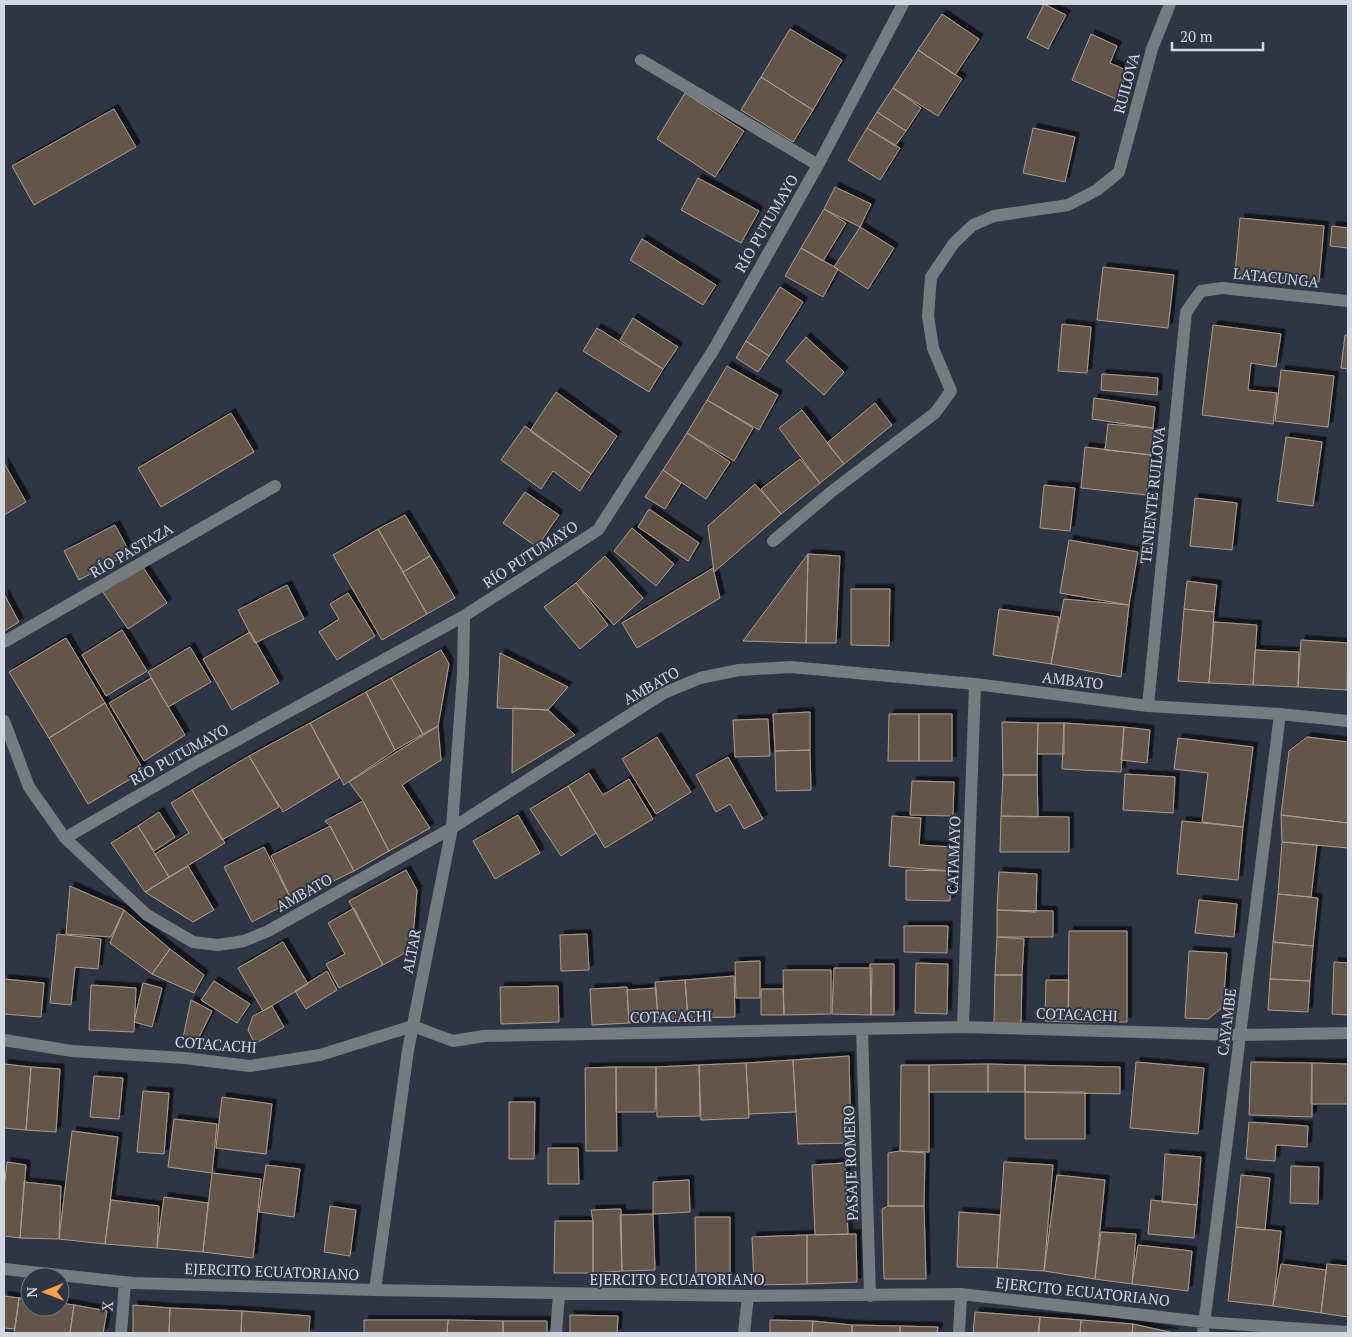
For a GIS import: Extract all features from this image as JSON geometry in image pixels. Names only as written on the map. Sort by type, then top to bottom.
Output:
[{"type":"street","name":"RÍO PUTUMAYO","points":[[65,838],[192,764],[464,616],[598,530],[714,349],[818,165],[903,4]]},
{"type":"street","name":"RUILOVA","points":[[773,541],[831,492],[935,413],[951,391],[933,348],[928,316],[931,277],[954,243],[973,225],[994,216],[1068,205],[1097,190],[1119,172],[1152,49],[1170,4]]},
{"type":"street","points":[[641,60],[818,165]]},
{"type":"street","name":"LATACUNGA","points":[[1201,291],[1222,288],[1348,301]]},
{"type":"street","name":"TENIENTE RUILOVA","points":[[1148,706],[1186,312],[1201,291]]},
{"type":"street","name":"RÍO PASTAZA","points":[[4,642],[275,486]]},
{"type":"street","name":"ALTAR","points":[[375,1290],[413,1026],[452,828],[464,675],[464,616]]},
{"type":"street","name":"AMBATO","points":[[65,838],[147,915],[193,942],[218,945],[244,941],[268,931],[452,828],[664,693],[700,678],[739,670],[791,667],[975,684],[1148,706],[1280,714],[1348,721]]},
{"type":"street","name":"CATAMAYO","points":[[963,1027],[975,684]]},
{"type":"street","name":"CAYAMBE","points":[[1204,1327],[1280,714]]},
{"type":"street","points":[[4,721],[29,787],[65,838]]},
{"type":"street","name":"COTACACHI","points":[[4,1040],[72,1051],[184,1058],[250,1066],[320,1055],[413,1026],[453,1040],[484,1036],[963,1027],[1241,1035],[1348,1032]]},
{"type":"street","name":"PASAJE ROMERO","points":[[862,1029],[870,1296]]},
{"type":"street","name":"EJERCITO ECUATORIANO","points":[[4,1269],[125,1282],[375,1290],[748,1296],[961,1294],[1204,1327],[1348,1332]]},
{"type":"street","name":"X","points":[[121,1333],[125,1282]]},
{"type":"street","points":[[556,1333],[559,1294]]},
{"type":"street","points":[[959,1333],[961,1294]]},
{"type":"street","points":[[744,1333],[748,1296]]},
{"type":"building","points":[[1044,4],[1066,15],[1048,49],[1027,38]]},
{"type":"building","points":[[942,14],[979,39],[955,75],[918,50]]},
{"type":"building","points":[[790,29],[842,60],[813,110],[761,77]]},
{"type":"building","points":[[1091,34],[1117,46],[1110,63],[1128,71],[1116,99],[1072,80]]},
{"type":"building","points":[[918,50],[962,79],[938,116],[893,88]]},
{"type":"building","points":[[761,77],[813,110],[793,142],[741,110]]},
{"type":"building","points":[[893,88],[921,108],[906,131],[877,112]]},
{"type":"building","points":[[685,93],[744,131],[715,177],[657,139]]},
{"type":"building","points":[[114,109],[136,147],[34,205],[12,166]]},
{"type":"building","points":[[877,112],[906,131],[895,146],[867,128]]},
{"type":"building","points":[[867,128],[900,148],[880,180],[848,160]]},
{"type":"building","points":[[1033,128],[1075,137],[1065,182],[1023,173]]},
{"type":"building","points":[[698,178],[759,211],[741,243],[681,210]]},
{"type":"building","points":[[835,187],[871,204],[860,227],[824,209]]},
{"type":"building","points":[[824,209],[846,223],[823,261],[801,248]]},
{"type":"building","points":[[1240,218],[1324,226],[1319,282],[1235,274]]},
{"type":"building","points":[[1332,226],[1348,228],[1348,248],[1330,246]]},
{"type":"building","points":[[860,227],[894,248],[868,289],[834,267]]},
{"type":"building","points":[[642,239],[716,285],[703,305],[630,260]]},
{"type":"building","points":[[801,248],[838,269],[823,297],[785,276]]},
{"type":"building","points":[[1103,267],[1174,275],[1168,328],[1097,320]]},
{"type":"building","points":[[780,287],[803,302],[769,356],[746,341]]},
{"type":"building","points":[[633,318],[678,347],[663,369],[620,340]]},
{"type":"building","points":[[1062,324],[1091,327],[1087,373],[1058,371]]},
{"type":"building","points":[[1213,325],[1281,334],[1276,367],[1251,363],[1248,390],[1277,393],[1273,424],[1202,415]]},
{"type":"building","points":[[597,328],[663,369],[649,392],[583,351]]},
{"type":"building","points":[[1345,335],[1348,335],[1348,369],[1341,368]]},
{"type":"building","points":[[806,337],[844,372],[824,395],[786,361]]},
{"type":"building","points":[[746,341],[769,356],[758,372],[736,358]]},
{"type":"building","points":[[727,366],[778,395],[759,430],[707,400]]},
{"type":"building","points":[[1281,370],[1334,376],[1328,427],[1275,421]]},
{"type":"building","points":[[1102,374],[1158,378],[1157,395],[1101,390]]},
{"type":"building","points":[[556,392],[617,436],[591,474],[530,431]]},
{"type":"building","points":[[1094,398],[1155,407],[1153,428],[1092,419]]},
{"type":"building","points":[[707,400],[753,428],[734,461],[687,433]]},
{"type":"building","points":[[875,403],[892,425],[844,464],[827,443]]},
{"type":"building","points":[[802,410],[844,464],[820,483],[779,428]]},
{"type":"building","points":[[231,413],[254,452],[161,507],[138,468]]},
{"type":"building","points":[[1108,424],[1153,428],[1151,455],[1105,450]]},
{"type":"building","points":[[525,426],[591,474],[580,491],[553,471],[541,489],[501,460]]},
{"type":"building","points":[[687,433],[730,462],[706,499],[663,470]]},
{"type":"building","points":[[1286,437],[1322,442],[1313,506],[1277,501]]},
{"type":"building","points":[[1085,447],[1151,455],[1146,495],[1081,488]]},
{"type":"building","points":[[800,459],[820,483],[781,514],[761,489]]},
{"type":"building","points":[[4,463],[26,502],[4,515]]},
{"type":"building","points":[[663,470],[681,483],[665,509],[645,497]]},
{"type":"building","points":[[755,484],[781,514],[714,572],[708,526]]},
{"type":"building","points":[[1044,485],[1075,488],[1070,531],[1040,528]]},
{"type":"building","points":[[525,492],[559,515],[537,547],[503,523]]},
{"type":"building","points":[[1195,498],[1237,503],[1232,550],[1190,546]]},
{"type":"building","points":[[649,509],[699,543],[688,561],[638,527]]},
{"type":"building","points":[[405,515],[430,556],[403,572],[378,529]]},
{"type":"building","points":[[115,525],[130,553],[79,580],[64,551]]},
{"type":"building","points":[[632,528],[674,564],[656,586],[614,551]]},
{"type":"building","points":[[378,529],[427,614],[382,640],[333,555]]},
{"type":"building","points":[[1069,540],[1138,552],[1129,605],[1060,593]]},
{"type":"building","points":[[808,554],[840,556],[836,643],[806,643]]},
{"type":"building","points":[[808,554],[806,643],[743,641]]},
{"type":"building","points":[[430,556],[455,598],[427,614],[403,572]]},
{"type":"building","points":[[605,556],[643,598],[614,625],[576,583]]},
{"type":"building","points":[[142,566],[167,603],[128,629],[103,592]]},
{"type":"building","points":[[713,568],[720,598],[637,648],[622,623]]},
{"type":"building","points":[[1187,581],[1217,585],[1214,612],[1184,609]]},
{"type":"building","points":[[576,583],[608,625],[580,649],[544,607]]},
{"type":"building","points":[[287,585],[304,619],[255,643],[238,610]]},
{"type":"building","points":[[851,589],[890,589],[889,646],[851,645]]},
{"type":"building","points":[[348,593],[375,636],[337,660],[319,632],[339,619],[330,604]]},
{"type":"building","points":[[4,594],[19,622],[4,631]]},
{"type":"building","points":[[1064,599],[1129,605],[1121,677],[1051,664]]},
{"type":"building","points":[[999,609],[1059,617],[1051,664],[993,655]]},
{"type":"building","points":[[1184,609],[1214,612],[1209,683],[1178,681]]},
{"type":"building","points":[[1214,622],[1257,625],[1253,685],[1209,683]]},
{"type":"building","points":[[122,630],[147,671],[106,696],[82,655]]},
{"type":"building","points":[[250,632],[279,683],[232,710],[203,659]]},
{"type":"building","points":[[66,638],[105,703],[49,738],[9,672]]},
{"type":"building","points":[[1301,640],[1348,643],[1347,690],[1298,687]]},
{"type":"building","points":[[190,647],[211,682],[168,707],[148,672]]},
{"type":"building","points":[[441,650],[449,664],[438,726],[423,734],[391,678]]},
{"type":"building","points":[[1255,650],[1299,652],[1298,687],[1253,685]]},
{"type":"building","points":[[500,653],[568,687],[548,710],[497,708]]},
{"type":"building","points":[[151,678],[185,735],[144,761],[109,703]]},
{"type":"building","points":[[391,678],[423,734],[395,750],[366,692]]},
{"type":"building","points":[[366,692],[395,750],[344,785],[310,723]]},
{"type":"building","points":[[105,703],[144,771],[88,804],[49,738]]},
{"type":"building","points":[[513,708],[548,710],[575,735],[512,773]]},
{"type":"building","points":[[810,712],[810,750],[775,751],[773,714]]},
{"type":"building","points":[[889,714],[919,714],[919,761],[888,761]]},
{"type":"building","points":[[919,714],[952,714],[952,761],[919,761]]},
{"type":"building","points":[[768,719],[770,756],[735,757],[733,720]]},
{"type":"building","points":[[1002,722],[1038,723],[1037,775],[1003,775]]},
{"type":"building","points":[[310,723],[339,778],[283,812],[249,756]]},
{"type":"building","points":[[1038,723],[1064,723],[1064,754],[1037,754]]},
{"type":"building","points":[[1064,723],[1124,727],[1121,772],[1062,769]]},
{"type":"building","points":[[438,726],[441,760],[402,785],[430,828],[389,851],[363,801],[349,782]]},
{"type":"building","points":[[1124,727],[1150,730],[1147,763],[1121,760]]},
{"type":"building","points":[[657,737],[691,792],[656,814],[622,759]]},
{"type":"building","points":[[1307,737],[1348,742],[1348,823],[1281,815],[1289,751]]},
{"type":"building","points":[[1178,738],[1253,747],[1243,827],[1202,822],[1208,773],[1174,769]]},
{"type":"building","points":[[810,750],[811,790],[776,791],[775,751]]},
{"type":"building","points":[[249,756],[279,807],[222,840],[192,790]]},
{"type":"building","points":[[728,757],[763,819],[744,829],[730,804],[716,812],[696,775]]},
{"type":"building","points":[[589,773],[603,795],[629,779],[653,819],[605,848],[568,786]]},
{"type":"building","points":[[1125,774],[1175,777],[1173,813],[1123,810]]},
{"type":"building","points":[[1003,775],[1037,775],[1038,817],[1001,816]]},
{"type":"building","points":[[912,781],[954,782],[953,816],[910,815]]},
{"type":"building","points":[[568,786],[596,833],[561,856],[530,809]]},
{"type":"building","points":[[192,790],[225,843],[169,877],[155,854],[189,833],[171,803]]},
{"type":"building","points":[[363,801],[389,851],[354,871],[330,826],[325,821]]},
{"type":"building","points":[[159,812],[175,837],[154,851],[138,826]]},
{"type":"building","points":[[518,815],[540,853],[495,879],[473,841]]},
{"type":"building","points":[[1281,815],[1348,823],[1348,848],[1282,842]]},
{"type":"building","points":[[892,816],[921,818],[919,845],[953,847],[951,871],[889,866]]},
{"type":"building","points":[[1001,816],[1069,817],[1069,852],[1000,852]]},
{"type":"building","points":[[1182,821],[1243,827],[1238,880],[1177,874]]},
{"type":"building","points":[[138,826],[169,877],[145,892],[111,843]]},
{"type":"building","points":[[330,826],[354,871],[292,901],[271,856]]},
{"type":"building","points":[[1282,842],[1317,845],[1311,897],[1278,894]]},
{"type":"building","points":[[264,847],[292,901],[252,922],[224,867]]},
{"type":"building","points":[[188,866],[214,910],[193,922],[145,892]]},
{"type":"building","points":[[406,870],[417,890],[412,949],[383,965],[349,901]]},
{"type":"building","points":[[906,870],[951,871],[950,901],[906,900]]},
{"type":"building","points":[[999,872],[1037,874],[1036,912],[997,910]]},
{"type":"building","points":[[70,886],[124,910],[111,937],[66,934]]},
{"type":"building","points":[[1278,894],[1318,898],[1313,946],[1273,942]]},
{"type":"building","points":[[1199,900],[1237,904],[1234,937],[1195,933]]},
{"type":"building","points":[[354,908],[383,965],[339,988],[326,964],[345,954],[328,923]]},
{"type":"building","points":[[124,910],[170,949],[152,974],[110,943]]},
{"type":"building","points":[[997,910],[1053,911],[1053,937],[997,937]]},
{"type":"building","points":[[904,926],[948,926],[947,953],[904,952]]},
{"type":"building","points":[[1069,931],[1127,931],[1127,1022],[1068,1022]]},
{"type":"building","points":[[57,934],[101,939],[98,969],[75,967],[71,1005],[50,1003]]},
{"type":"building","points":[[587,934],[589,970],[561,971],[560,935]]},
{"type":"building","points":[[997,937],[1024,939],[1022,975],[995,975]]},
{"type":"building","points":[[283,942],[308,984],[263,1011],[238,968]]},
{"type":"building","points":[[1273,942],[1313,946],[1310,981],[1270,979]]},
{"type":"building","points":[[170,949],[204,975],[194,993],[152,974]]},
{"type":"building","points":[[1189,951],[1227,953],[1223,1007],[1208,1019],[1185,1018]]},
{"type":"building","points":[[760,961],[760,998],[736,998],[735,962]]},
{"type":"building","points":[[1334,962],[1348,963],[1348,1015],[1332,1014]]},
{"type":"building","points":[[916,963],[948,964],[947,1014],[915,1013]]},
{"type":"building","points":[[870,964],[894,964],[894,1015],[871,1015]]},
{"type":"building","points":[[834,968],[872,968],[871,1015],[832,1014]]},
{"type":"building","points":[[783,970],[831,970],[831,1014],[784,1015]]},
{"type":"building","points":[[327,971],[337,990],[306,1009],[295,991]]},
{"type":"building","points":[[995,975],[1022,975],[1021,1024],[994,1023]]},
{"type":"building","points":[[734,976],[735,1017],[688,1018],[685,980]]},
{"type":"building","points":[[4,979],[44,983],[41,1017],[4,1014]]},
{"type":"building","points":[[1270,979],[1310,981],[1308,1012],[1268,1010]]},
{"type":"building","points":[[685,980],[688,1018],[658,1020],[655,982]]},
{"type":"building","points":[[1046,980],[1069,980],[1068,1022],[1045,1021]]},
{"type":"building","points":[[214,981],[250,1004],[237,1023],[201,1000]]},
{"type":"building","points":[[143,983],[162,988],[152,1027],[134,1022]]},
{"type":"building","points":[[91,985],[136,988],[134,1032],[89,1030]]},
{"type":"building","points":[[558,986],[559,1022],[501,1024],[500,987]]},
{"type":"building","points":[[627,987],[629,1023],[592,1025],[590,989]]},
{"type":"building","points":[[656,988],[658,1020],[629,1023],[627,990]]},
{"type":"building","points":[[761,989],[783,989],[784,1015],[761,1015]]},
{"type":"building","points":[[191,1000],[212,1011],[197,1041],[183,1038]]},
{"type":"building","points":[[272,1006],[284,1027],[255,1044],[248,1030],[253,1016]]},
{"type":"building","points":[[849,1056],[851,1143],[798,1144],[793,1060]]},
{"type":"building","points":[[793,1060],[796,1112],[749,1114],[746,1063]]},
{"type":"building","points":[[1136,1062],[1204,1068],[1198,1134],[1130,1128]]},
{"type":"building","points":[[1251,1062],[1312,1063],[1312,1117],[1249,1115]]},
{"type":"building","points":[[746,1063],[749,1118],[701,1120],[699,1065]]},
{"type":"building","points":[[1312,1063],[1348,1064],[1348,1104],[1311,1104]]},
{"type":"building","points":[[4,1064],[31,1067],[26,1130],[4,1128]]},
{"type":"building","points":[[988,1064],[988,1092],[929,1092],[929,1065]]},
{"type":"building","points":[[988,1064],[1025,1065],[1025,1092],[988,1092]]},
{"type":"building","points":[[699,1065],[700,1116],[657,1117],[656,1067]]},
{"type":"building","points":[[901,1065],[929,1065],[929,1152],[900,1151]]},
{"type":"building","points":[[1025,1065],[1120,1067],[1120,1094],[1025,1092]]},
{"type":"building","points":[[31,1067],[60,1069],[56,1132],[26,1130]]},
{"type":"building","points":[[616,1067],[617,1151],[586,1151],[585,1068]]},
{"type":"building","points":[[616,1067],[656,1067],[655,1112],[616,1112]]},
{"type":"building","points":[[94,1076],[123,1078],[119,1119],[90,1117]]},
{"type":"building","points":[[143,1091],[169,1093],[164,1154],[137,1152]]},
{"type":"building","points":[[1025,1092],[1085,1092],[1085,1139],[1025,1139]]},
{"type":"building","points":[[222,1097],[272,1104],[266,1154],[216,1148]]},
{"type":"building","points":[[509,1102],[535,1102],[534,1159],[509,1159]]},
{"type":"building","points":[[174,1119],[217,1124],[212,1173],[168,1167]]},
{"type":"building","points":[[1249,1122],[1308,1126],[1307,1147],[1276,1145],[1275,1161],[1246,1159]]},
{"type":"building","points":[[72,1131],[118,1137],[105,1244],[59,1239]]},
{"type":"building","points":[[548,1148],[578,1148],[579,1184],[548,1184]]},
{"type":"building","points":[[900,1151],[925,1153],[924,1206],[888,1206],[888,1153]]},
{"type":"building","points":[[1165,1154],[1201,1157],[1197,1205],[1162,1202]]},
{"type":"building","points":[[7,1162],[26,1165],[20,1238],[4,1236],[4,1189]]},
{"type":"building","points":[[1004,1162],[1053,1165],[1044,1271],[997,1268]]},
{"type":"building","points":[[845,1163],[848,1234],[815,1235],[812,1165]]},
{"type":"building","points":[[266,1165],[300,1169],[294,1217],[259,1212]]},
{"type":"building","points":[[1291,1166],[1319,1167],[1318,1204],[1290,1203]]},
{"type":"building","points":[[212,1173],[261,1179],[253,1258],[203,1252]]},
{"type":"building","points":[[1057,1175],[1105,1180],[1095,1279],[1044,1271]]},
{"type":"building","points":[[1241,1175],[1270,1178],[1265,1230],[1236,1227]]},
{"type":"building","points":[[689,1180],[690,1212],[653,1214],[653,1182]]},
{"type":"building","points":[[24,1182],[61,1186],[59,1239],[20,1238]]},
{"type":"building","points":[[164,1197],[208,1203],[203,1252],[157,1248]]},
{"type":"building","points":[[111,1200],[159,1206],[157,1248],[105,1244]]},
{"type":"building","points":[[1151,1200],[1197,1205],[1194,1238],[1148,1234]]},
{"type":"building","points":[[330,1206],[356,1210],[350,1256],[324,1252]]},
{"type":"building","points":[[888,1206],[924,1206],[926,1279],[884,1279],[882,1209]]},
{"type":"building","points":[[621,1209],[622,1271],[593,1273],[593,1221],[591,1210]]},
{"type":"building","points":[[959,1212],[1000,1215],[997,1268],[957,1267]]},
{"type":"building","points":[[653,1214],[655,1270],[622,1271],[620,1215]]},
{"type":"building","points":[[695,1217],[730,1217],[730,1278],[696,1278]]},
{"type":"building","points":[[555,1221],[593,1221],[593,1273],[554,1273]]},
{"type":"building","points":[[1236,1227],[1281,1231],[1273,1306],[1228,1301]]},
{"type":"building","points":[[1101,1232],[1136,1234],[1132,1284],[1095,1279]]},
{"type":"building","points":[[856,1234],[857,1282],[807,1284],[807,1235]]},
{"type":"building","points":[[807,1235],[807,1284],[754,1285],[752,1237]]},
{"type":"building","points":[[1138,1245],[1192,1251],[1188,1291],[1132,1284]]},
{"type":"building","points":[[1281,1264],[1326,1270],[1321,1313],[1273,1306]]},
{"type":"building","points":[[1327,1264],[1348,1266],[1348,1317],[1321,1313]]},
{"type":"building","points":[[4,1296],[19,1298],[15,1329],[4,1328]]},
{"type":"building","points":[[19,1298],[20,1317],[70,1317],[70,1304],[74,1305],[70,1333],[14,1333]]},
{"type":"building","points":[[74,1305],[107,1311],[103,1333],[70,1333]]},
{"type":"building","points":[[133,1305],[170,1308],[169,1333],[133,1333]]},
{"type":"building","points":[[170,1308],[242,1311],[241,1333],[169,1333]]},
{"type":"building","points":[[242,1311],[310,1316],[309,1333],[241,1333]]},
{"type":"building","points":[[975,1312],[1040,1317],[1038,1333],[973,1333]]},
{"type":"building","points":[[570,1315],[618,1316],[617,1333],[570,1333]]},
{"type":"building","points":[[1040,1317],[1081,1320],[1080,1333],[1039,1333]]},
{"type":"building","points":[[364,1320],[448,1320],[447,1333],[364,1333]]},
{"type":"building","points":[[448,1320],[503,1321],[503,1333],[447,1333]]},
{"type":"building","points":[[770,1320],[813,1321],[812,1333],[770,1333]]},
{"type":"building","points":[[1081,1320],[1133,1324],[1132,1333],[1080,1333]]},
{"type":"building","points":[[503,1321],[547,1321],[547,1333],[503,1333]]},
{"type":"building","points":[[813,1321],[852,1325],[852,1333],[812,1333]]},
{"type":"building","points":[[1133,1324],[1174,1333],[1132,1333]]},
{"type":"building","points":[[852,1325],[900,1326],[900,1333],[852,1333]]},
{"type":"building","points":[[900,1326],[938,1327],[937,1333],[900,1333]]}]
